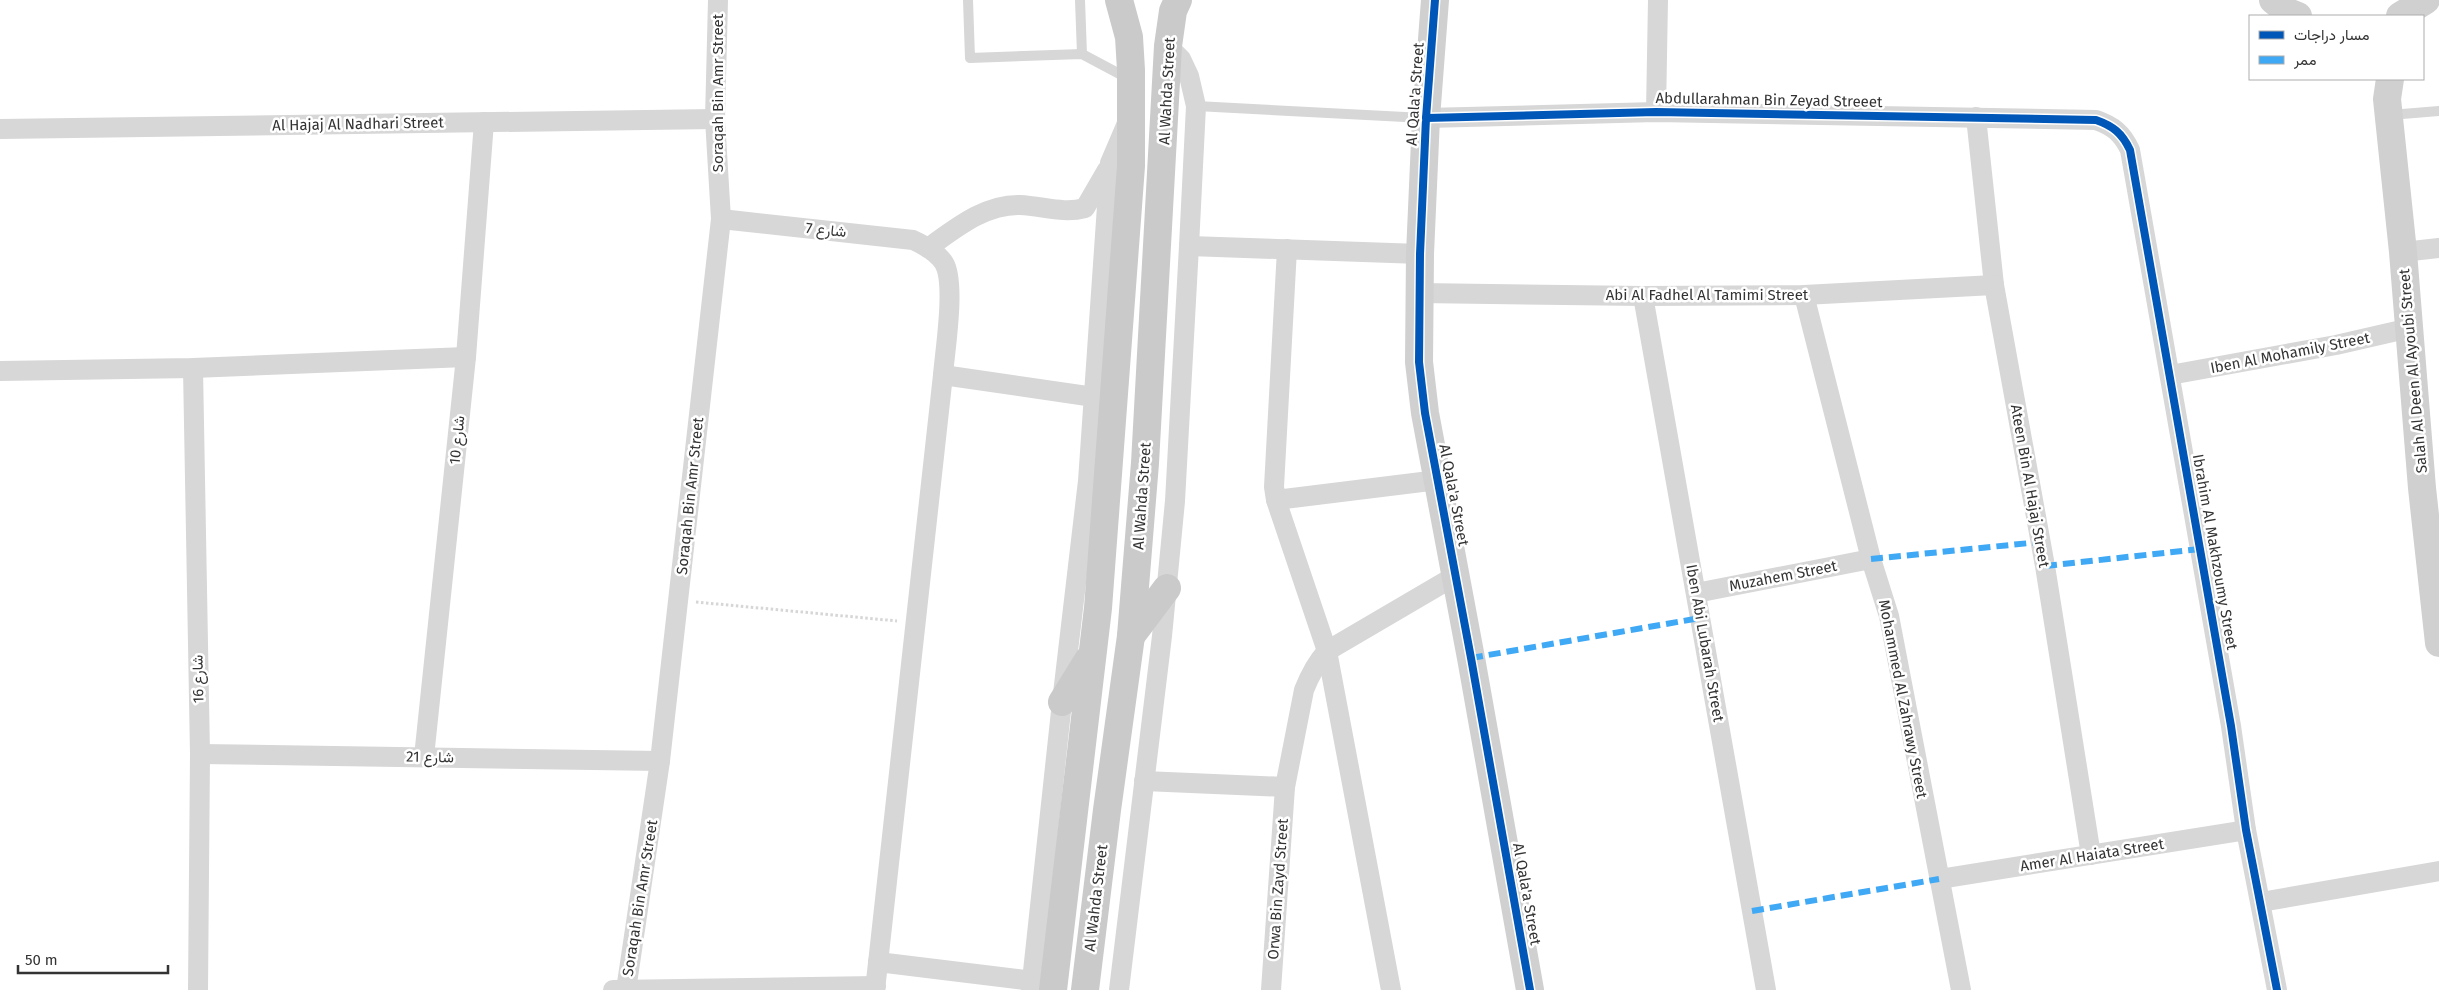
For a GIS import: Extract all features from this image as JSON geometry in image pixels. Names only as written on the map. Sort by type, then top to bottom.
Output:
[{"type":"main road","name":"Al Wahda Street","points":[[1039,987],[1098,608],[1131,166],[1132,80],[1128,37],[1119,0]]},
{"type":"main road","name":"Al Wahda Street","points":[[1085,990],[1131,636],[1149,404],[1168,46],[1173,11],[1178,0]]},
{"type":"main road","points":[[1131,636],[1167,588]]},
{"type":"main road","points":[[1062,702],[1092,652]]},
{"type":"street","name":"Soraqah Bin Amr Street","points":[[626,990],[660,761],[721,219],[715,119],[718,0]]},
{"type":"street","name":"Al Qala'a Street","points":[[1435,0],[1426,118],[1420,254],[1419,362],[1425,413],[1530,990]]},
{"type":"street","points":[[1656,112],[1658,0]]},
{"type":"street","points":[[2273,0],[2296,15]]},
{"type":"street","points":[[1119,990],[1167,588],[1175,500],[1190,246],[1196,106],[1189,76],[1181,59],[1168,46]]},
{"type":"street","name":"Salah Al Deen Al Ayoubi Street","points":[[2386,93],[2410,328],[2422,488],[2439,643]]},
{"type":"street","points":[[612,990],[876,988],[943,375],[950,285],[944,263],[928,248],[969,219],[997,207],[1020,205],[1071,212],[1085,208],[1110,163],[1132,110]]},
{"type":"street","name":"Abdullarahman Bin Zeyad Streeet","points":[[1426,118],[1656,112],[2096,120],[2112,126]]},
{"type":"street","name":"Ateen Bin Al Hajaj Street","points":[[1976,117],[1994,285],[2045,566],[2091,855]]},
{"type":"street","name":"Al Hajaj Al Nadhari Street","points":[[0,130],[715,119]]},
{"type":"street","name":"شارع 10","points":[[424,757],[466,357],[484,122]]},
{"type":"street","name":"Ibrahim Al Makhzoumy Street","points":[[2112,126],[2124,136],[2130,150],[2231,726],[2246,830],[2277,990]]},
{"type":"street","points":[[878,962],[1039,987],[1062,702],[1088,481],[1110,163]]},
{"type":"street","name":"شارع 7","points":[[721,219],[913,240],[928,248]]},
{"type":"street","points":[[1190,246],[1420,254]]},
{"type":"street","points":[[2403,252],[2439,248]]},
{"type":"street","points":[[1287,249],[1274,487],[1276,500],[1328,652],[1391,990]]},
{"type":"street","name":"Abi Al Fadhel Al Tamimi Street","points":[[1419,293],[1643,296],[1804,295],[1994,285]]},
{"type":"street","name":"Mohammed Al Zahrawy Street","points":[[1804,295],[1871,559],[1889,616],[1961,990]]},
{"type":"street","name":"Iben Abi Lubarah Street","points":[[1643,296],[1766,990]]},
{"type":"street","name":"Iben Al Mohamily Street","points":[[2170,376],[2336,345],[2410,328]]},
{"type":"street","points":[[0,371],[194,368],[466,357]]},
{"type":"street","name":"شارع 16","points":[[194,368],[200,754],[198,990]]},
{"type":"street","points":[[943,375],[1094,398]]},
{"type":"street","points":[[1276,500],[1438,480]]},
{"type":"street","name":"Muzahem Street","points":[[1696,593],[1871,559]]},
{"type":"street","points":[[1328,652],[1455,576]]},
{"type":"street","name":"Orwa Bin Zayd Street","points":[[1271,990],[1285,787],[1304,690],[1317,662],[1328,652]]},
{"type":"street","name":"شارع 21","points":[[200,754],[660,761]]},
{"type":"street","points":[[1144,781],[1285,787]]},
{"type":"street","name":"Amer Al Haiata Street","points":[[1939,879],[2246,830]]},
{"type":"street","points":[[2261,902],[2439,871]]},
{"type":"lane","points":[[968,0],[970,58],[1082,54],[1132,80]]},
{"type":"lane","points":[[1080,0],[1082,54]]},
{"type":"lane","points":[[2386,93],[2439,111]]},
{"type":"lane","points":[[1196,106],[1426,118]]},
{"type":"path","points":[[678,600],[916,623]]},
{"type":"marked path","points":[[1871,559],[2040,542]]},
{"type":"marked path","points":[[2045,566],[2200,549]]},
{"type":"marked path","points":[[1471,658],[1700,618]]},
{"type":"marked path","points":[[1752,911],[1939,879]]},
{"type":"cycle path","points":[[1435,0],[1426,118],[1420,254],[1419,362],[1425,413],[1530,990]]},
{"type":"cycle path","points":[[1426,118],[1656,112],[2096,120],[2112,128],[2124,139],[2130,150],[2231,726],[2246,830],[2277,990]]}]
